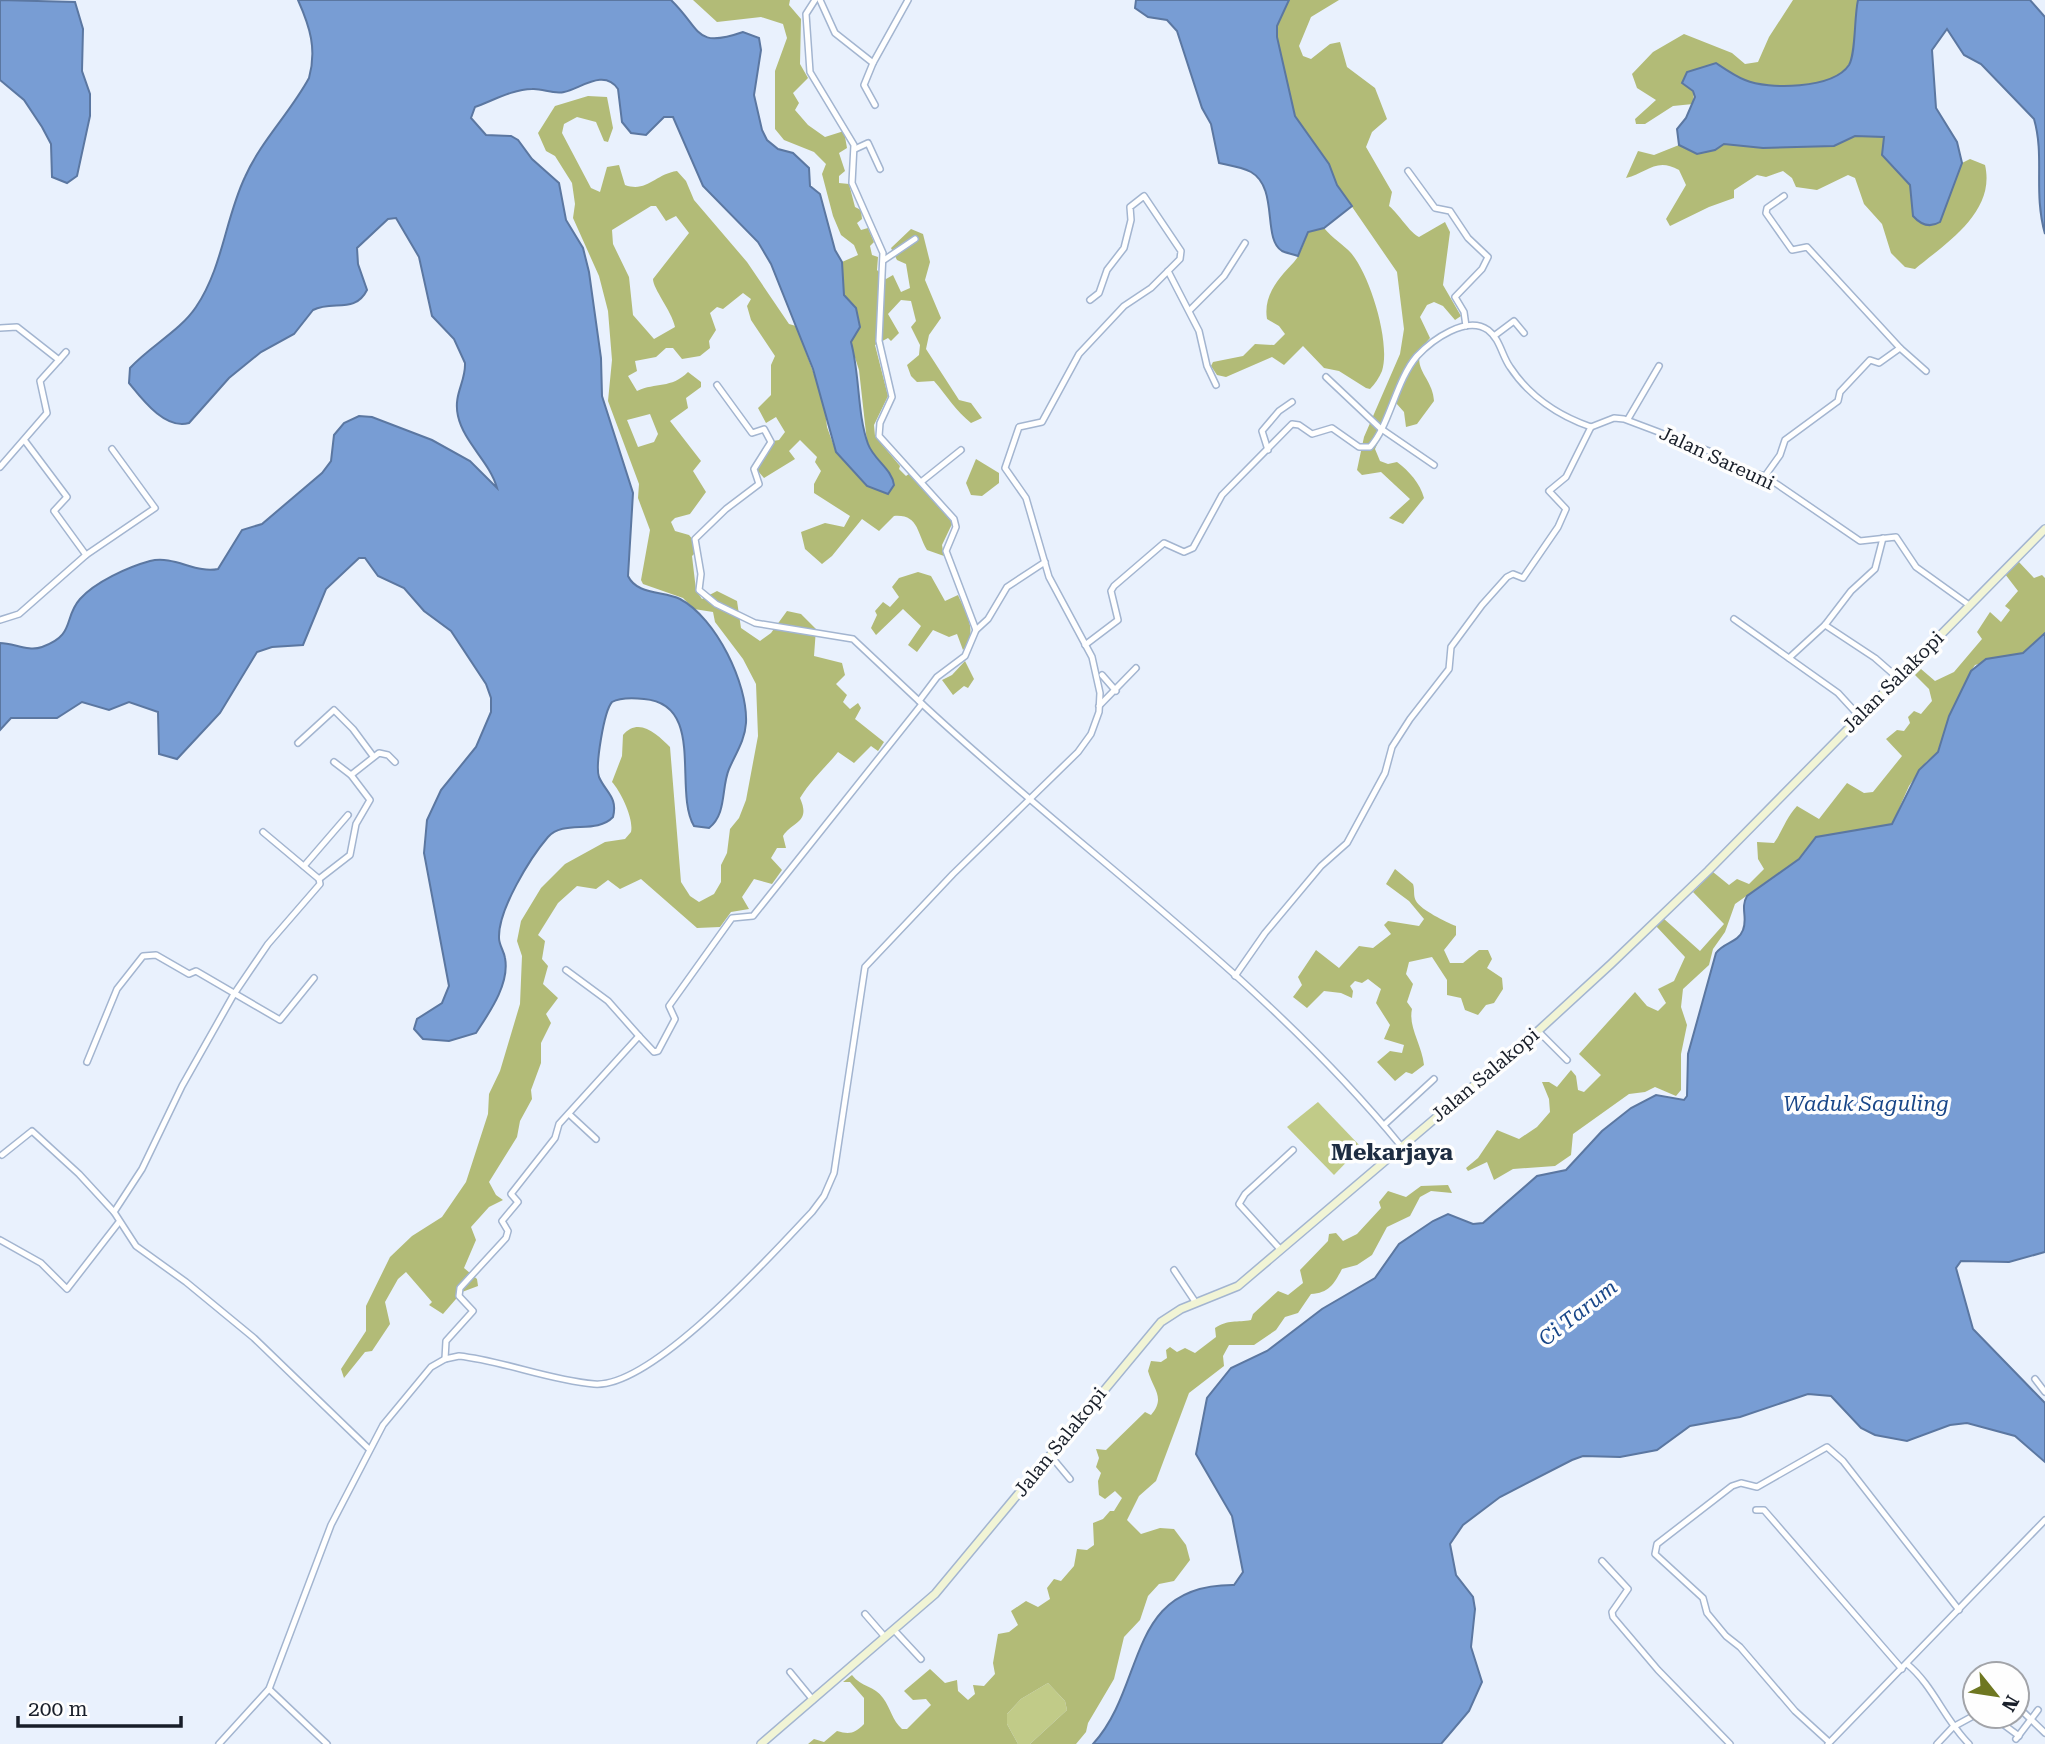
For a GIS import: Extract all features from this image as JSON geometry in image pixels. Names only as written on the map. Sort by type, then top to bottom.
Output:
[{"type":"street","points":[[815,0],[806,14],[810,72],[855,149],[852,182],[881,243],[884,260],[879,341],[892,399],[880,423],[879,434],[955,522],[956,529],[946,551],[976,630]]},
{"type":"street","points":[[820,0],[835,33],[873,63]]},
{"type":"street","points":[[875,105],[864,85],[873,63],[908,0]]},
{"type":"street","points":[[855,149],[868,143],[880,169]]},
{"type":"street","points":[[1408,172],[1435,208],[1450,211],[1468,238],[1488,257],[1482,269],[1455,297],[1464,312],[1466,326]]},
{"type":"street","points":[[219,1744],[269,1689],[331,1525],[369,1449],[391,1413],[423,1375],[445,1359],[477,1358],[603,1384],[629,1376],[702,1323],[813,1212],[832,1182],[861,985],[868,962],[1085,743],[1093,730],[1100,706],[1094,665],[1058,594],[1045,562],[1026,498],[1005,468],[1019,427],[1041,423],[1079,354],[1124,306],[1151,288],[1180,259],[1181,251],[1143,196],[1129,209],[1131,220],[1123,250],[1108,268],[1099,293],[1090,300]]},
{"type":"street","points":[[1784,196],[1767,208],[1766,213],[1791,250],[1805,245],[1900,348],[1926,371]]},
{"type":"street","points":[[884,260],[915,239]]},
{"type":"street","points":[[1190,310],[1224,276],[1245,243]]},
{"type":"street","points":[[1168,271],[1199,331],[1207,366],[1216,385]]},
{"type":"street","points":[[1494,336],[1514,321],[1524,333]]},
{"type":"street","points":[[1086,645],[1118,620],[1111,591],[1114,586],[1164,543],[1184,552],[1193,548],[1222,495],[1293,424],[1313,435],[1332,428],[1363,448],[1374,443],[1405,374],[1419,355],[1434,341],[1466,326],[1481,327],[1494,336],[1511,369],[1537,397],[1565,417],[1591,427]]},
{"type":"street","points":[[0,328],[17,327],[59,360]]},
{"type":"street","points":[[1765,476],[1780,455],[1785,440],[1838,401],[1840,392],[1870,360],[1883,362],[1900,348]]},
{"type":"street","points":[[0,467],[25,442],[47,413],[40,382],[66,352]]},
{"type":"street","points":[[1235,975],[1265,933],[1321,866],[1347,843],[1385,773],[1392,747],[1449,669],[1451,647],[1465,627],[1509,576],[1513,574],[1523,578],[1558,527],[1566,509],[1549,492],[1566,477],[1591,427],[1614,418],[1628,419],[1659,366]]},
{"type":"street","points":[[1326,377],[1380,428],[1434,465]]},
{"type":"street","points":[[717,385],[752,433],[764,429],[771,442],[754,469],[759,484],[726,509],[695,539],[701,574],[699,590],[716,604],[755,624],[853,639],[920,702],[1279,1014],[1401,1146]]},
{"type":"street","points":[[1268,450],[1262,431],[1279,411],[1292,402]]},
{"type":"street","name":"Jalan Sareuni","points":[[1628,419],[1709,451],[1745,471],[1765,476],[1860,541],[1896,537],[1916,567],[1969,605]]},
{"type":"street","points":[[25,442],[67,497],[54,511],[86,555]]},
{"type":"street","points":[[0,620],[19,614],[86,555],[155,508],[112,449]]},
{"type":"street","points":[[921,482],[961,450]]},
{"type":"street","name":"Jalan Salakopi","points":[[761,1744],[940,1588],[1161,1322],[1196,1303],[1235,1288],[1538,1031],[1708,871],[2045,529]]},
{"type":"street","points":[[1789,659],[1825,625],[1851,591],[1875,569],[1883,538]]},
{"type":"street","points":[[566,970],[608,1001],[654,1052],[659,1051],[674,1020],[668,1008],[727,925],[736,916],[753,916],[937,677],[965,656],[976,630],[988,619],[1007,587],[1045,562]]},
{"type":"street","points":[[1734,620],[1838,693],[1860,717]]},
{"type":"street","points":[[1825,625],[1875,658],[1899,679]]},
{"type":"street","points":[[1100,706],[1136,668]]},
{"type":"street","points":[[1102,676],[1116,691]]},
{"type":"street","points":[[298,743],[334,710],[354,729],[373,756]]},
{"type":"street","points":[[351,775],[373,756],[385,754],[395,762]]},
{"type":"street","points":[[319,879],[350,855],[357,821],[369,803],[351,775],[334,762]]},
{"type":"street","points":[[304,866],[348,815]]},
{"type":"street","points":[[114,1212],[142,1169],[182,1086],[234,994],[268,944],[319,885],[319,879],[263,831]]},
{"type":"street","points":[[87,1062],[118,988],[144,956],[156,956],[188,974],[197,971],[281,1020],[314,978]]},
{"type":"street","points":[[1538,1031],[1567,1060]]},
{"type":"street","points":[[445,1359],[446,1341],[473,1311],[459,1296],[460,1288],[506,1238],[508,1231],[502,1221],[517,1202],[511,1194],[555,1138],[559,1124],[639,1037]]},
{"type":"street","points":[[1384,1125],[1434,1079]]},
{"type":"street","points":[[569,1114],[596,1139]]},
{"type":"street","points":[[2,1156],[32,1131],[84,1179],[114,1212],[136,1246],[186,1282],[254,1338],[369,1449]]},
{"type":"street","points":[[1280,1250],[1240,1204],[1245,1194],[1293,1150]]},
{"type":"street","points":[[0,1240],[41,1263],[67,1289],[119,1222]]},
{"type":"street","points":[[1174,1270],[1196,1303]]},
{"type":"street","points":[[2035,1380],[2045,1392]]},
{"type":"street","points":[[1959,1610],[1843,1461],[1827,1447],[1757,1487],[1741,1483],[1732,1486],[1657,1544],[1656,1554],[1703,1598],[1706,1611],[1726,1636],[1740,1647],[1795,1711],[1829,1743],[1959,1610],[2045,1520]]},
{"type":"street","points":[[1050,1455],[1070,1479]]},
{"type":"street","points":[[1756,1510],[1764,1510],[1904,1666],[1923,1679],[1953,1727],[1969,1744]]},
{"type":"street","points":[[1602,1562],[1628,1589],[1612,1612],[1613,1617],[1667,1679],[1730,1744]]},
{"type":"street","points":[[865,1614],[885,1637]]},
{"type":"street","points":[[894,1630],[921,1659]]},
{"type":"street","points":[[790,1672],[813,1700]]},
{"type":"street","points":[[269,1689],[327,1744]]},
{"type":"street","points":[[2038,1710],[2031,1719],[2045,1733]]},
{"type":"street","points":[[1937,1744],[1961,1723]]},
{"type":"street","points":[[2009,1730],[2017,1737],[2022,1730]]},
{"type":"green space","points":[[693,0],[790,0],[789,5],[801,19],[800,64],[808,78],[793,93],[799,103],[795,110],[808,125],[825,137],[844,131],[847,148],[839,153],[845,171],[839,176],[839,183],[849,184],[855,207],[861,210],[862,219],[857,223],[861,230],[868,228],[874,242],[870,246],[872,255],[878,257],[877,270],[886,279],[893,275],[901,292],[910,288],[906,264],[897,260],[891,248],[911,229],[923,234],[930,262],[925,280],[941,318],[929,335],[926,349],[959,400],[971,403],[982,418],[971,423],[934,381],[917,382],[911,376],[907,365],[919,355],[920,345],[911,327],[916,321],[911,301],[901,300],[888,314],[899,333],[891,341],[888,338],[875,345],[888,396],[874,425],[875,436],[900,466],[899,469],[906,476],[910,473],[949,516],[952,524],[942,545],[944,556],[927,550],[916,526],[908,518],[894,516],[879,531],[862,519],[832,556],[822,564],[805,549],[801,532],[825,523],[844,527],[850,516],[814,493],[814,484],[821,471],[815,462],[817,457],[800,440],[789,451],[795,459],[764,478],[757,470],[768,447],[767,442],[779,440],[785,432],[776,417],[766,423],[758,408],[771,395],[771,365],[775,356],[751,320],[747,306],[751,299],[743,293],[723,309],[717,307],[710,313],[716,330],[709,341],[710,348],[700,356],[682,359],[673,348],[666,348],[656,357],[635,361],[637,371],[628,376],[637,391],[676,381],[688,372],[701,382],[701,387],[686,398],[688,408],[670,421],[701,461],[693,471],[706,492],[690,514],[675,518],[671,522],[675,531],[689,535],[700,548],[692,556],[696,590],[702,599],[717,591],[737,601],[741,628],[760,641],[771,633],[787,611],[801,614],[816,629],[814,656],[842,663],[845,675],[836,684],[847,695],[843,702],[850,709],[858,703],[861,708],[855,719],[884,742],[878,751],[871,746],[854,763],[838,752],[818,774],[800,798],[803,806],[802,817],[783,836],[786,848],[777,848],[771,858],[782,870],[772,884],[754,879],[742,897],[749,909],[731,912],[720,927],[697,928],[641,879],[620,889],[608,880],[596,889],[577,886],[558,903],[538,935],[545,941],[542,959],[548,966],[543,984],[558,998],[546,1014],[551,1023],[541,1043],[541,1063],[531,1090],[532,1099],[520,1121],[517,1137],[489,1182],[496,1195],[503,1200],[489,1207],[471,1227],[476,1240],[464,1268],[477,1279],[478,1286],[462,1292],[443,1314],[429,1305],[432,1302],[406,1272],[398,1279],[385,1302],[390,1324],[372,1351],[365,1352],[344,1378],[341,1369],[366,1331],[366,1306],[390,1257],[412,1236],[442,1217],[466,1182],[488,1114],[489,1094],[500,1071],[520,1004],[522,956],[517,941],[521,921],[541,888],[565,864],[605,842],[625,839],[631,832],[631,820],[626,806],[612,782],[622,756],[623,735],[635,727],[642,727],[670,747],[681,882],[690,896],[699,902],[714,894],[721,882],[721,865],[727,853],[730,829],[739,818],[746,800],[758,736],[756,684],[743,659],[715,622],[713,612],[694,609],[683,598],[643,584],[641,580],[650,530],[638,498],[639,484],[608,401],[612,360],[608,311],[599,276],[573,218],[575,204],[572,183],[555,156],[546,151],[538,133],[555,106],[588,96],[607,97],[613,128],[608,142],[604,141],[596,122],[577,117],[564,124],[562,133],[591,188],[600,192],[607,167],[619,165],[625,185],[633,187],[645,185],[677,171],[686,181],[694,200],[747,262],[789,324],[796,326],[824,401],[827,427],[836,452],[867,486],[893,479],[867,442],[859,370],[850,342],[856,309],[844,295],[842,262],[858,255],[854,245],[841,235],[833,216],[822,174],[826,164],[814,152],[784,140],[775,129],[775,71],[787,38],[783,24],[761,17],[717,22]],"holes":[[[651,206],[656,206],[666,221],[676,216],[689,233],[653,279],[675,327],[654,339],[633,315],[629,277],[613,244],[612,230]],[[650,414],[658,434],[654,442],[638,447],[627,420]]]},
{"type":"green space","points":[[1289,0],[1339,0],[1311,17],[1299,46],[1303,56],[1311,59],[1330,44],[1340,42],[1347,67],[1375,88],[1387,119],[1372,132],[1366,147],[1392,192],[1389,206],[1419,237],[1445,222],[1450,232],[1443,285],[1461,316],[1455,320],[1443,306],[1434,302],[1427,305],[1420,317],[1430,338],[1423,348],[1420,363],[1434,401],[1417,424],[1406,427],[1404,412],[1396,403],[1375,449],[1380,461],[1388,464],[1397,462],[1406,469],[1417,482],[1424,498],[1403,524],[1389,518],[1410,499],[1381,472],[1362,475],[1357,470],[1364,437],[1400,354],[1404,329],[1397,272],[1337,185],[1329,164],[1295,116],[1277,37],[1277,26]]},
{"type":"green space","points":[[1793,0],[1858,0],[1851,59],[1841,73],[1816,83],[1769,85],[1745,80],[1716,63],[1687,72],[1683,83],[1694,91],[1693,104],[1673,106],[1645,124],[1636,124],[1635,119],[1656,100],[1637,88],[1632,74],[1653,52],[1684,34],[1732,53],[1745,64],[1758,62],[1769,37]]},
{"type":"green space","points":[[1855,136],[1884,137],[1896,169],[1910,185],[1913,216],[1940,222],[1962,163],[1970,159],[1985,165],[1986,182],[1976,212],[1954,237],[1915,269],[1905,267],[1891,253],[1882,224],[1864,204],[1855,178],[1848,175],[1817,190],[1796,187],[1792,178],[1783,171],[1766,177],[1757,175],[1734,190],[1734,198],[1670,226],[1666,219],[1686,185],[1679,170],[1664,165],[1626,178],[1638,151],[1654,155],[1679,145],[1697,154],[1715,150],[1724,144],[1763,148],[1834,146]]},
{"type":"green space","points":[[1324,228],[1351,253],[1372,293],[1384,344],[1382,371],[1375,383],[1370,389],[1366,388],[1339,371],[1324,368],[1303,346],[1284,365],[1272,357],[1226,377],[1217,375],[1211,366],[1213,362],[1243,356],[1255,344],[1274,345],[1285,334],[1279,326],[1267,319],[1267,302],[1278,281],[1299,255],[1308,232]]},
{"type":"green space","points":[[976,459],[999,473],[999,483],[982,496],[971,495],[966,483]]},
{"type":"green space","points":[[2018,561],[2034,578],[2042,575],[2045,578],[2045,633],[2023,653],[1975,665],[1949,716],[1938,752],[1926,762],[1909,786],[1892,824],[1816,837],[1799,859],[1735,904],[1725,932],[1713,949],[1709,965],[1683,989],[1681,1007],[1687,1025],[1681,1054],[1681,1090],[1676,1096],[1655,1087],[1645,1092],[1629,1094],[1573,1134],[1571,1155],[1555,1166],[1513,1169],[1494,1180],[1487,1162],[1468,1171],[1466,1168],[1478,1158],[1497,1130],[1519,1139],[1537,1127],[1550,1112],[1549,1099],[1542,1082],[1549,1082],[1557,1087],[1571,1070],[1576,1076],[1578,1090],[1584,1092],[1601,1075],[1579,1054],[1635,992],[1647,1006],[1658,1011],[1666,1003],[1658,989],[1674,981],[1685,957],[1656,926],[1663,918],[1700,951],[1724,924],[1693,892],[1713,872],[1729,885],[1737,879],[1749,884],[1764,869],[1758,859],[1757,842],[1774,843],[1797,806],[1819,819],[1847,783],[1864,793],[1873,792],[1902,756],[1886,739],[1897,730],[1904,731],[1910,723],[1908,717],[1914,711],[1921,714],[1932,701],[1929,689],[1915,675],[1921,669],[1935,681],[1954,672],[1982,639],[1977,632],[1990,612],[2001,622],[2010,610],[2005,606],[2018,591],[2005,574]]},
{"type":"green space","points":[[918,572],[931,576],[945,601],[958,595],[971,630],[963,650],[957,634],[949,637],[933,630],[917,652],[908,645],[921,626],[903,609],[876,635],[871,628],[877,615],[875,611],[883,602],[890,607],[899,597],[892,587],[899,578]]},
{"type":"green space","points":[[965,661],[974,679],[968,688],[964,686],[953,695],[942,680],[952,675]]},
{"type":"green space","points":[[1395,869],[1413,884],[1415,899],[1423,908],[1456,926],[1456,935],[1444,950],[1450,963],[1463,963],[1479,950],[1488,950],[1492,959],[1487,968],[1502,978],[1503,989],[1494,1003],[1486,1005],[1478,1015],[1465,1010],[1461,998],[1447,995],[1447,980],[1432,957],[1409,962],[1406,974],[1413,984],[1407,1002],[1412,1009],[1412,1023],[1424,1065],[1412,1074],[1406,1072],[1395,1081],[1377,1062],[1390,1051],[1402,1053],[1404,1045],[1384,1039],[1390,1025],[1376,1003],[1381,989],[1368,979],[1362,983],[1355,981],[1350,986],[1353,991],[1352,998],[1341,993],[1324,991],[1307,1008],[1293,997],[1302,985],[1298,977],[1316,950],[1339,968],[1359,946],[1373,948],[1391,934],[1384,925],[1388,921],[1419,926],[1424,919],[1409,901],[1386,884]]},
{"type":"green space","points":[[1318,1102],[1361,1147],[1334,1175],[1287,1127]]},
{"type":"green space","points":[[1448,1185],[1452,1193],[1431,1191],[1420,1197],[1410,1216],[1387,1227],[1372,1255],[1357,1265],[1342,1269],[1330,1287],[1311,1294],[1298,1313],[1285,1317],[1276,1330],[1254,1345],[1229,1345],[1223,1356],[1224,1366],[1189,1393],[1156,1481],[1139,1496],[1127,1520],[1141,1534],[1160,1528],[1174,1529],[1186,1545],[1190,1560],[1174,1581],[1159,1584],[1148,1596],[1140,1620],[1124,1637],[1114,1679],[1088,1723],[1086,1732],[1076,1744],[1030,1744],[1067,1710],[1065,1701],[1048,1683],[1021,1699],[1007,1714],[1007,1724],[1018,1744],[808,1744],[814,1739],[824,1742],[837,1731],[852,1732],[864,1724],[864,1698],[850,1682],[843,1682],[852,1675],[880,1694],[902,1729],[907,1729],[931,1705],[926,1699],[913,1700],[904,1691],[930,1669],[945,1683],[957,1680],[958,1691],[968,1700],[975,1694],[973,1685],[984,1686],[995,1674],[993,1663],[998,1634],[1009,1632],[1018,1625],[1011,1611],[1026,1601],[1038,1607],[1050,1599],[1047,1588],[1054,1579],[1061,1581],[1074,1566],[1077,1549],[1087,1550],[1094,1545],[1093,1523],[1114,1511],[1122,1498],[1115,1491],[1105,1499],[1099,1495],[1098,1481],[1101,1473],[1096,1467],[1099,1458],[1096,1449],[1106,1450],[1145,1412],[1151,1415],[1155,1409],[1158,1398],[1148,1371],[1151,1361],[1161,1362],[1167,1358],[1166,1350],[1170,1347],[1177,1352],[1185,1348],[1195,1353],[1216,1337],[1215,1328],[1228,1322],[1251,1320],[1253,1314],[1278,1291],[1288,1295],[1303,1283],[1300,1270],[1328,1241],[1329,1234],[1336,1233],[1343,1241],[1357,1234],[1381,1208],[1379,1202],[1388,1191],[1406,1197],[1421,1186]]},
{"type":"green space","points":[[1048,1683],[1065,1701],[1067,1710],[1030,1744],[1018,1744],[1007,1724],[1007,1714],[1021,1699]]},
{"type":"water","points":[[0,0],[75,2],[83,29],[82,71],[90,94],[90,116],[77,176],[67,183],[52,177],[51,144],[42,127],[24,100],[0,80]]},
{"type":"water","points":[[298,0],[671,0],[700,34],[715,38],[743,32],[759,38],[761,50],[754,95],[762,130],[767,140],[778,149],[793,153],[809,168],[810,186],[820,194],[835,250],[842,262],[844,295],[856,308],[860,327],[851,342],[864,432],[871,450],[890,474],[894,485],[888,494],[867,486],[836,452],[813,369],[771,264],[758,242],[703,186],[673,117],[664,117],[646,135],[631,133],[622,122],[618,89],[606,80],[560,93],[536,89],[517,91],[475,107],[471,118],[486,135],[511,136],[518,140],[532,159],[559,183],[566,220],[583,248],[601,358],[602,396],[633,493],[628,576],[644,590],[680,599],[706,621],[717,636],[735,672],[742,690],[746,723],[742,741],[729,769],[719,816],[709,828],[694,826],[688,810],[682,732],[675,716],[663,704],[644,699],[632,698],[612,702],[603,727],[598,771],[613,800],[613,817],[598,825],[555,832],[541,846],[516,885],[500,926],[499,938],[506,968],[497,998],[476,1033],[449,1041],[423,1039],[414,1029],[417,1019],[442,1003],[449,986],[424,853],[427,820],[441,790],[476,747],[491,712],[491,698],[486,684],[451,631],[424,611],[404,588],[378,576],[365,558],[359,558],[326,589],[303,645],[272,647],[257,652],[220,713],[177,759],[159,754],[158,712],[129,702],[109,710],[82,702],[57,718],[11,718],[0,730],[0,643],[32,648],[53,642],[64,632],[75,606],[86,593],[112,576],[141,564],[168,560],[201,569],[218,569],[242,530],[262,524],[322,473],[331,461],[334,435],[344,423],[359,416],[372,417],[432,440],[470,461],[497,488],[489,470],[461,426],[458,416],[457,401],[465,363],[454,339],[432,316],[419,257],[396,218],[388,219],[357,248],[358,264],[367,290],[362,297],[350,304],[313,310],[294,334],[261,352],[229,378],[189,423],[180,424],[163,418],[147,405],[129,383],[130,368],[182,324],[205,292],[245,177],[259,151],[309,78],[311,38]]},
{"type":"water","points":[[1136,0],[1289,0],[1277,26],[1277,37],[1295,116],[1329,164],[1337,185],[1352,206],[1324,228],[1308,232],[1298,256],[1282,251],[1276,245],[1268,201],[1260,179],[1247,170],[1219,163],[1211,124],[1202,108],[1177,31],[1167,20],[1148,17],[1135,8]]},
{"type":"water","points":[[1858,0],[2030,0],[2045,17],[2045,234],[2040,203],[2039,147],[2034,119],[1981,64],[1964,55],[1947,29],[1932,50],[1936,108],[1957,142],[1962,163],[1940,222],[1936,224],[1926,225],[1913,216],[1910,185],[1882,155],[1884,137],[1855,136],[1834,146],[1763,148],[1724,144],[1715,150],[1697,154],[1679,145],[1677,129],[1686,118],[1695,97],[1693,91],[1682,83],[1687,72],[1716,63],[1745,80],[1769,85],[1800,85],[1829,79],[1849,65]]},
{"type":"water","name":"Waduk Saguling","points":[[2045,633],[2045,1252],[2009,1262],[1961,1261],[1956,1268],[1973,1329],[2045,1403],[2045,1462],[2015,1436],[1967,1423],[1950,1425],[1907,1441],[1875,1435],[1861,1428],[1831,1396],[1808,1394],[1740,1417],[1690,1426],[1657,1450],[1620,1457],[1583,1456],[1500,1497],[1463,1525],[1450,1544],[1456,1575],[1473,1597],[1475,1609],[1471,1647],[1482,1682],[1469,1711],[1441,1744],[1093,1744],[1110,1720],[1143,1642],[1156,1619],[1174,1601],[1199,1589],[1234,1585],[1243,1572],[1232,1516],[1196,1454],[1207,1398],[1231,1368],[1267,1351],[1322,1309],[1375,1278],[1399,1244],[1433,1221],[1448,1214],[1473,1224],[1483,1223],[1537,1176],[1566,1170],[1602,1131],[1631,1108],[1656,1095],[1684,1100],[1687,1096],[1688,1054],[1716,953],[1741,934],[1747,896],[1799,859],[1816,837],[1892,824],[1919,770],[1938,752],[1949,716],[1971,671],[1986,659],[2023,653]]},
{"type":"district","name":"Mekarjaya","points":[[1392,1152]]},
{"type":"water label","name":"Ci Tarum","points":[[1578,1313]]}]
